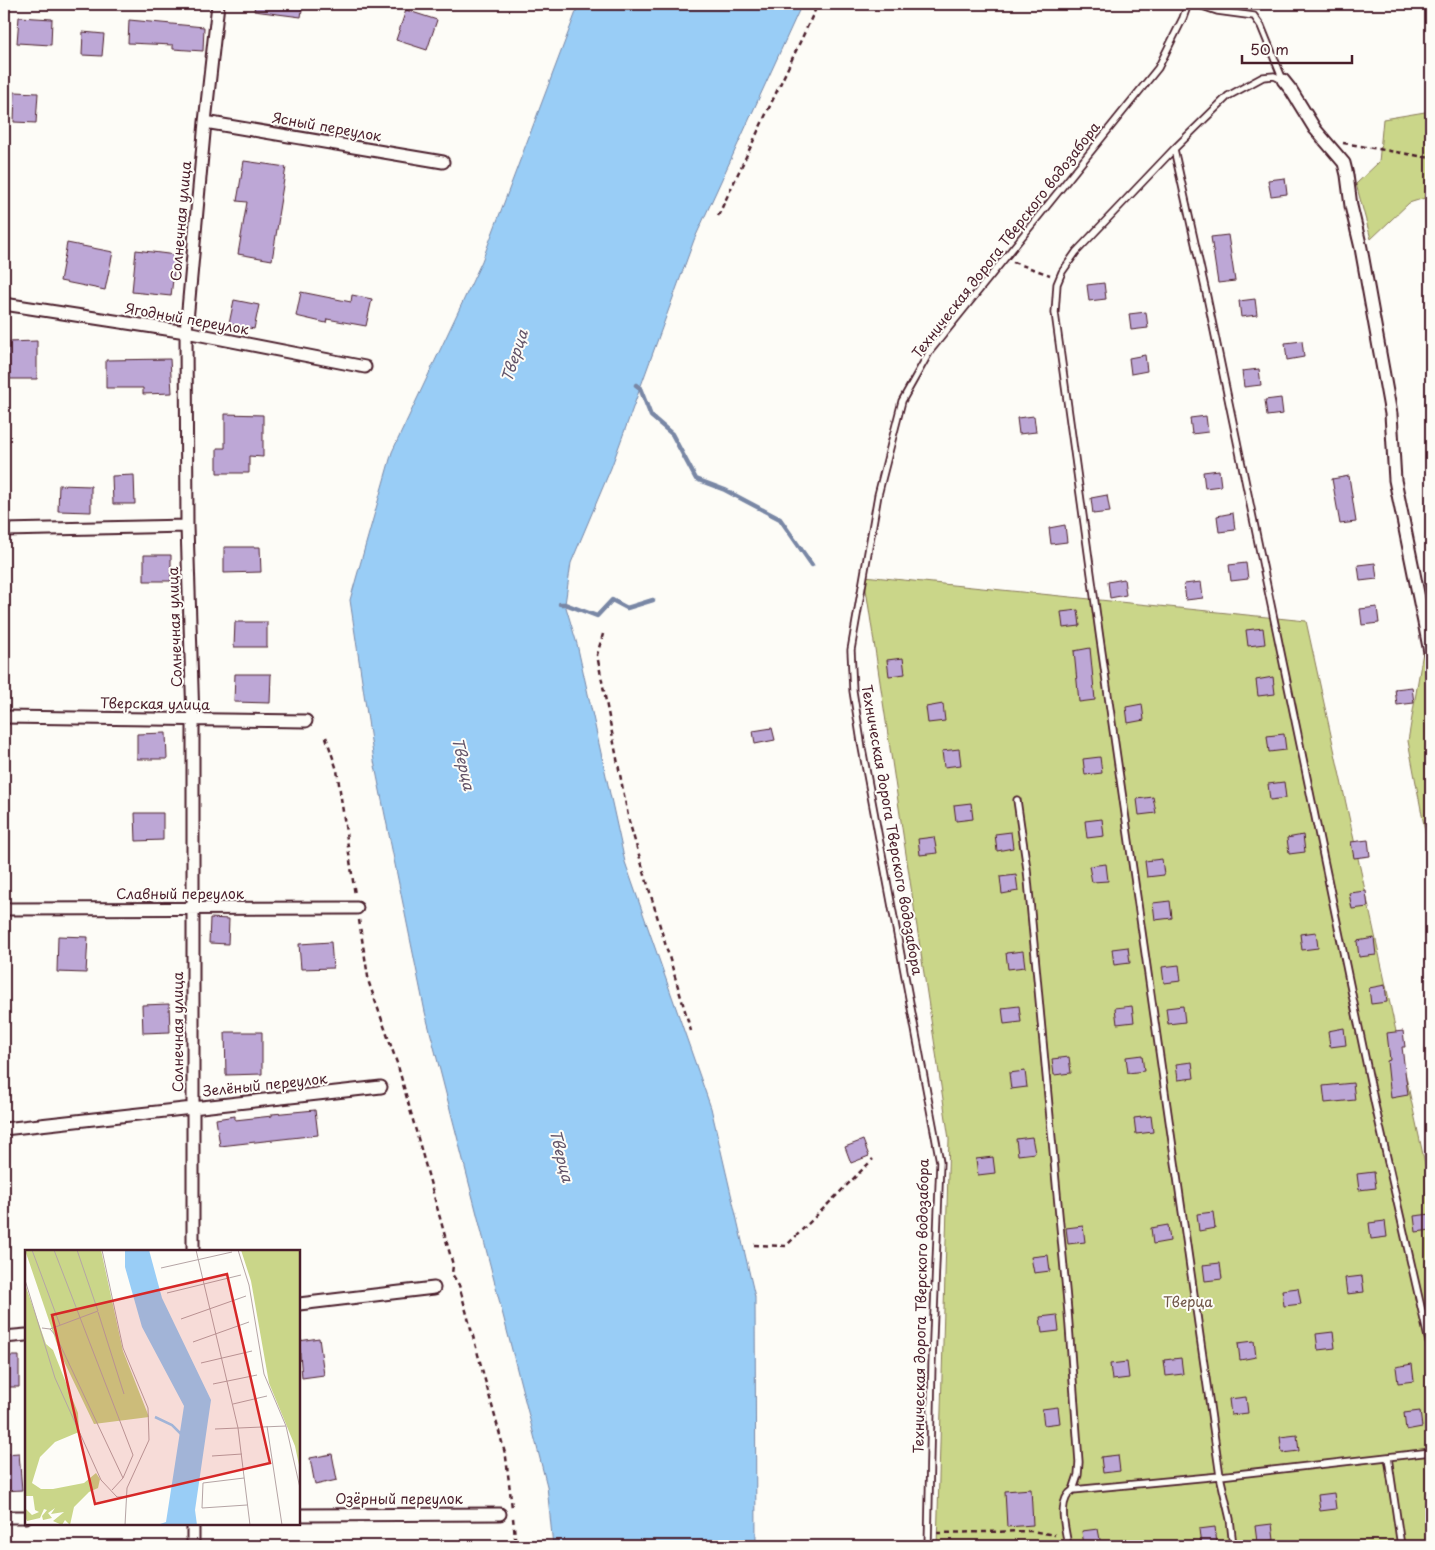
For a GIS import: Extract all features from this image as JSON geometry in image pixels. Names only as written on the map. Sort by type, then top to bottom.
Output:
[{"type":"street","name":"Солнечная улица","points":[[193,1250],[193,720],[187,526],[186,332],[218,4]]},
{"type":"street","points":[[1283,80],[1315,129],[1344,163],[1348,175],[1350,206],[1361,248],[1391,414],[1395,480],[1431,657]]},
{"type":"street","name":"Ясный переулок","points":[[205,122],[444,162]]},
{"type":"street","name":"Ягодный переулок","points":[[4,304],[186,332],[365,367]]},
{"type":"street","points":[[4,530],[187,526]]},
{"type":"street","name":"Тверская улица","points":[[4,717],[306,721]]},
{"type":"street","name":"Славный переулок","points":[[4,909],[357,908]]},
{"type":"street","name":"Зелёный переулок","points":[[4,1129],[381,1087]]},
{"type":"street","points":[[300,1304],[434,1288]]},
{"type":"street","points":[[4,1337],[25,1335]]},
{"type":"street","name":"Озёрный переулок","points":[[300,1515],[500,1514]]},
{"type":"street","points":[[4,1517],[25,1517]]},
{"type":"street","points":[[193,1525],[193,1546]]},
{"type":"lane","name":"Техническая дорога Тверского водозабора","points":[[928,1546],[932,1363],[940,1162],[862,748],[853,691],[851,650],[878,495],[902,401],[930,352],[1158,68],[1188,4]]},
{"type":"lane","points":[[1196,4],[1217,11],[1254,16],[1261,26],[1283,80]]},
{"type":"lane","points":[[1233,1546],[1230,1520],[1220,1476],[1156,1044],[1055,313],[1055,294],[1062,272],[1076,252],[1174,149],[1228,96],[1263,77],[1274,76],[1283,80]]},
{"type":"lane","points":[[1174,149],[1209,307],[1375,1105],[1431,1351]]},
{"type":"lane","points":[[1017,800],[1028,869],[1068,1312],[1079,1462],[1078,1474],[1073,1490]]},
{"type":"lane","points":[[1068,1546],[1064,1499],[1073,1490],[1220,1476],[1431,1452]]},
{"type":"lane","points":[[1388,1457],[1401,1546]]},
{"type":"path","points":[[718,216],[818,4]]},
{"type":"path","points":[[1324,139],[1431,158]]},
{"type":"path","points":[[1004,259],[1059,278]]},
{"type":"path","points":[[603,634],[597,655],[629,821],[691,1031]]},
{"type":"path","points":[[326,737],[337,770],[369,983],[398,1066],[453,1265],[452,1274],[459,1285],[506,1457],[516,1546]]},
{"type":"path","points":[[754,1245],[786,1246],[873,1159]]},
{"type":"path","points":[[928,1535],[942,1532],[1031,1531],[1052,1536],[1067,1533]]},
{"type":"green space","points":[[1431,111],[1431,196],[1409,203],[1371,239],[1356,184],[1379,162],[1383,119]]},
{"type":"green space","name":"Тверца","points":[[864,576],[1306,621],[1431,1191],[1431,1546],[937,1546],[949,1139]]},
{"type":"green space","points":[[1431,604],[1431,862],[1408,741]]},
{"type":"water","points":[[579,4],[802,4],[694,240],[611,468],[571,563],[565,604],[577,644],[625,862],[711,1108],[755,1297],[756,1546],[553,1546],[547,1486],[425,1012],[374,761],[350,600],[392,452],[482,261]]},
{"type":"building","points":[[255,4],[303,4],[301,17],[254,11]]},
{"type":"building","points":[[406,10],[437,20],[427,50],[396,40]]},
{"type":"building","points":[[19,17],[52,19],[51,45],[17,43]]},
{"type":"building","points":[[129,20],[204,27],[203,51],[173,49],[173,45],[128,43]]},
{"type":"building","points":[[83,32],[104,34],[102,56],[82,55]]},
{"type":"building","points":[[15,92],[38,93],[36,123],[14,122]]},
{"type":"building","points":[[244,161],[286,167],[272,260],[238,254],[247,202],[237,201]]},
{"type":"building","points":[[1285,178],[1287,194],[1271,196],[1268,180]]},
{"type":"building","points":[[1228,235],[1235,281],[1218,283],[1211,237]]},
{"type":"building","points":[[67,243],[113,252],[105,290],[60,281]]},
{"type":"building","points":[[136,250],[176,255],[171,296],[132,292]]},
{"type":"building","points":[[1104,283],[1106,299],[1089,301],[1087,285]]},
{"type":"building","points":[[301,292],[351,302],[352,295],[372,299],[366,326],[327,319],[326,323],[296,316]]},
{"type":"building","points":[[1255,299],[1257,315],[1241,317],[1239,301]]},
{"type":"building","points":[[234,300],[259,305],[254,329],[229,324]]},
{"type":"building","points":[[1146,312],[1148,328],[1131,330],[1129,314]]},
{"type":"building","points":[[37,341],[37,379],[8,379],[8,342]]},
{"type":"building","points":[[1302,341],[1304,357],[1287,360],[1285,343]]},
{"type":"building","points":[[1145,355],[1147,371],[1131,374],[1129,358]]},
{"type":"building","points":[[170,359],[172,393],[143,394],[143,388],[106,388],[106,360]]},
{"type":"building","points":[[1259,369],[1261,385],[1244,387],[1242,371]]},
{"type":"building","points":[[1281,398],[1283,414],[1267,416],[1265,400]]},
{"type":"building","points":[[225,414],[263,415],[263,457],[249,456],[249,473],[217,473],[217,448],[225,448]]},
{"type":"building","points":[[1034,416],[1036,432],[1019,434],[1017,418]]},
{"type":"building","points":[[1206,416],[1208,432],[1192,434],[1190,418]]},
{"type":"building","points":[[1219,470],[1221,486],[1205,488],[1203,472]]},
{"type":"building","points":[[134,475],[135,504],[113,504],[112,476]]},
{"type":"building","points":[[1349,476],[1356,522],[1340,524],[1332,479]]},
{"type":"building","points":[[59,485],[91,486],[91,512],[58,511]]},
{"type":"building","points":[[1107,495],[1110,512],[1093,514],[1091,498]]},
{"type":"building","points":[[1233,513],[1235,530],[1219,532],[1217,516]]},
{"type":"building","points":[[1065,525],[1067,542],[1051,544],[1049,528]]},
{"type":"building","points":[[224,547],[260,547],[261,572],[224,573]]},
{"type":"building","points":[[144,555],[171,555],[171,581],[144,581]]},
{"type":"building","points":[[1246,563],[1248,579],[1231,581],[1229,565]]},
{"type":"building","points":[[1375,563],[1377,579],[1360,581],[1358,565]]},
{"type":"building","points":[[1124,579],[1126,595],[1110,598],[1108,582]]},
{"type":"building","points":[[1201,582],[1203,598],[1186,600],[1184,584]]},
{"type":"building","points":[[1377,607],[1379,623],[1362,625],[1360,609]]},
{"type":"building","points":[[1078,610],[1080,626],[1063,628],[1061,612]]},
{"type":"building","points":[[235,622],[267,622],[267,647],[234,647]]},
{"type":"building","points":[[1263,628],[1265,644],[1248,646],[1246,630]]},
{"type":"building","points":[[1090,648],[1095,700],[1079,702],[1074,651]]},
{"type":"building","points":[[903,658],[905,674],[889,676],[887,660]]},
{"type":"building","points":[[235,674],[271,674],[270,703],[234,702]]},
{"type":"building","points":[[1273,677],[1275,694],[1258,696],[1256,680]]},
{"type":"building","points":[[1412,687],[1414,703],[1397,705],[1395,689]]},
{"type":"building","points":[[943,704],[945,721],[928,723],[926,707]]},
{"type":"building","points":[[1142,704],[1144,720],[1128,723],[1126,707]]},
{"type":"building","points":[[772,728],[775,740],[755,744],[753,731]]},
{"type":"building","points":[[166,733],[167,759],[137,759],[137,734]]},
{"type":"building","points":[[1284,734],[1286,750],[1269,752],[1267,736]]},
{"type":"building","points":[[959,749],[961,765],[944,767],[942,751]]},
{"type":"building","points":[[1100,757],[1102,773],[1085,775],[1083,759]]},
{"type":"building","points":[[1284,782],[1286,798],[1270,800],[1268,784]]},
{"type":"building","points":[[1153,797],[1156,813],[1139,815],[1137,799]]},
{"type":"building","points":[[971,803],[973,819],[956,821],[954,805]]},
{"type":"building","points":[[135,813],[163,813],[163,840],[136,841]]},
{"type":"building","points":[[1102,819],[1104,836],[1087,838],[1085,821]]},
{"type":"building","points":[[1011,832],[1013,848],[997,851],[995,834]]},
{"type":"building","points":[[1303,835],[1305,852],[1289,854],[1287,838]]},
{"type":"building","points":[[934,837],[937,853],[920,855],[918,839]]},
{"type":"building","points":[[1368,840],[1370,856],[1354,858],[1351,842]]},
{"type":"building","points":[[1162,859],[1164,875],[1147,877],[1145,861]]},
{"type":"building","points":[[1106,864],[1108,881],[1092,882],[1089,866]]},
{"type":"building","points":[[1016,875],[1018,891],[1002,894],[1000,877]]},
{"type":"building","points":[[1366,891],[1368,907],[1352,909],[1349,893]]},
{"type":"building","points":[[1170,901],[1172,918],[1155,920],[1153,903]]},
{"type":"building","points":[[210,918],[229,919],[228,944],[209,943]]},
{"type":"building","points":[[1316,932],[1318,948],[1302,950],[1300,934]]},
{"type":"building","points":[[58,936],[88,937],[86,973],[57,972]]},
{"type":"building","points":[[1374,938],[1376,955],[1359,957],[1357,941]]},
{"type":"building","points":[[331,942],[333,968],[301,969],[299,944]]},
{"type":"building","points":[[1128,947],[1130,963],[1114,965],[1112,949]]},
{"type":"building","points":[[1023,951],[1025,967],[1008,969],[1006,953]]},
{"type":"building","points":[[1179,965],[1181,981],[1164,983],[1162,967]]},
{"type":"building","points":[[1385,985],[1387,1002],[1371,1004],[1369,988]]},
{"type":"building","points":[[169,1004],[170,1032],[143,1033],[142,1005]]},
{"type":"building","points":[[1019,1006],[1021,1022],[1004,1024],[1002,1008]]},
{"type":"building","points":[[1132,1006],[1134,1022],[1117,1024],[1115,1008]]},
{"type":"building","points":[[1183,1006],[1185,1022],[1168,1024],[1166,1008]]},
{"type":"building","points":[[1344,1028],[1346,1045],[1330,1047],[1328,1031]]},
{"type":"building","points":[[1403,1031],[1405,1047],[1402,1047],[1408,1095],[1391,1098],[1387,1061],[1390,1060],[1387,1033]]},
{"type":"building","points":[[225,1032],[262,1032],[262,1074],[226,1075]]},
{"type":"building","points":[[1142,1055],[1144,1071],[1128,1073],[1126,1057]]},
{"type":"building","points":[[1069,1057],[1071,1073],[1054,1075],[1052,1059]]},
{"type":"building","points":[[1192,1062],[1194,1078],[1178,1080],[1176,1064]]},
{"type":"building","points":[[1025,1071],[1027,1087],[1011,1089],[1009,1073]]},
{"type":"building","points":[[1353,1083],[1355,1100],[1325,1103],[1323,1086]]},
{"type":"building","points":[[315,1110],[318,1135],[220,1146],[216,1119],[235,1116],[235,1120]]},
{"type":"building","points":[[1151,1116],[1153,1132],[1136,1134],[1134,1118]]},
{"type":"building","points":[[1032,1137],[1035,1153],[1018,1155],[1016,1139]]},
{"type":"building","points":[[863,1140],[869,1156],[851,1163],[845,1147]]},
{"type":"building","points":[[993,1157],[995,1173],[978,1175],[976,1159]]},
{"type":"building","points":[[1374,1172],[1376,1188],[1359,1190],[1357,1174]]},
{"type":"building","points":[[1213,1212],[1215,1228],[1199,1231],[1197,1214]]},
{"type":"building","points":[[1431,1214],[1431,1230],[1416,1232],[1414,1216]]},
{"type":"building","points":[[1385,1221],[1387,1237],[1371,1239],[1369,1223]]},
{"type":"building","points":[[1168,1225],[1170,1241],[1153,1244],[1151,1228]]},
{"type":"building","points":[[1083,1226],[1085,1242],[1068,1244],[1066,1228]]},
{"type":"building","points":[[1048,1255],[1050,1271],[1034,1273],[1031,1257]]},
{"type":"building","points":[[1220,1263],[1222,1279],[1205,1281],[1203,1265]]},
{"type":"building","points":[[1362,1276],[1364,1292],[1347,1294],[1345,1278]]},
{"type":"building","points":[[1298,1288],[1301,1304],[1284,1306],[1282,1290]]},
{"type":"building","points":[[1057,1315],[1059,1331],[1042,1333],[1040,1317]]},
{"type":"building","points":[[1333,1332],[1335,1348],[1318,1350],[1316,1334]]},
{"type":"building","points":[[319,1338],[324,1375],[302,1378],[300,1341]]},
{"type":"building","points":[[1254,1341],[1256,1357],[1240,1360],[1238,1343]]},
{"type":"building","points":[[4,1356],[19,1356],[19,1387],[4,1387]]},
{"type":"building","points":[[1181,1358],[1183,1374],[1166,1376],[1164,1360]]},
{"type":"building","points":[[1127,1362],[1129,1378],[1112,1380],[1110,1364]]},
{"type":"building","points":[[1412,1364],[1414,1381],[1398,1383],[1396,1367]]},
{"type":"building","points":[[1246,1397],[1248,1413],[1231,1415],[1229,1399]]},
{"type":"building","points":[[1058,1407],[1060,1423],[1044,1425],[1042,1409]]},
{"type":"building","points":[[1420,1411],[1422,1427],[1406,1430],[1404,1413]]},
{"type":"building","points":[[1297,1435],[1299,1451],[1282,1453],[1280,1437]]},
{"type":"building","points":[[19,1453],[22,1490],[4,1491],[4,1454]]},
{"type":"building","points":[[332,1454],[337,1480],[315,1485],[310,1458]]},
{"type":"building","points":[[1118,1455],[1120,1471],[1103,1473],[1101,1457]]},
{"type":"building","points":[[1031,1489],[1033,1525],[1007,1527],[1005,1491]]},
{"type":"building","points":[[1334,1493],[1336,1509],[1320,1511],[1318,1495]]},
{"type":"building","points":[[1272,1524],[1274,1540],[1257,1542],[1255,1526]]},
{"type":"building","points":[[1215,1527],[1217,1544],[1201,1546],[1199,1529]]},
{"type":"building","points":[[1098,1529],[1101,1545],[1084,1546],[1082,1531]]},
{"type":"waterway","points":[[636,385],[640,388],[651,416],[672,434],[696,479],[725,490],[780,519],[812,565]]},
{"type":"waterway","points":[[560,604],[565,604],[597,616],[612,600],[627,608],[653,600]]}]
